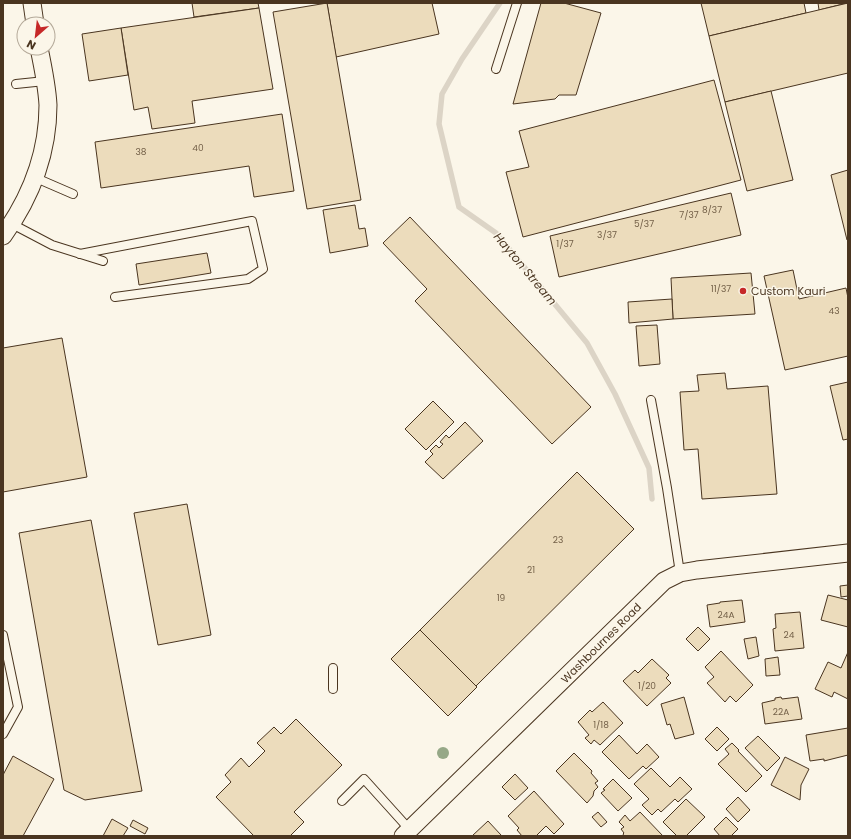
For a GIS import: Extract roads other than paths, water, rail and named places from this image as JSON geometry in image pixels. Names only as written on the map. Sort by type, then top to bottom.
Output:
[{"type":"street","points":[[32,3],[34,16]]},
{"type":"street","points":[[7,230],[25,202],[36,178],[46,140],[48,105],[46,81],[41,56]]},
{"type":"street","name":"Washbournes Road","points":[[406,833],[664,581],[680,573],[697,570],[848,553]]},
{"type":"lane","points":[[496,69],[517,3]]},
{"type":"lane","points":[[16,84],[46,81]]},
{"type":"lane","points":[[36,178],[73,194]]},
{"type":"lane","points":[[80,254],[252,221],[263,269],[248,279],[115,297]]},
{"type":"lane","points":[[7,230],[103,261]]},
{"type":"lane","points":[[651,400],[667,488],[680,573]]},
{"type":"lane","points":[[3,635],[18,708],[3,734]]},
{"type":"lane","points":[[333,668],[333,689]]},
{"type":"lane","points":[[342,801],[364,779],[406,833]]},
{"type":"waterway","name":"Hayton Stream","points":[[500,3],[462,59],[442,94],[439,124],[459,207],[496,233],[587,343],[615,394],[649,468],[652,499]]},
{"type":"place","name":"Custom Kauri","points":[[743,291]]}]
